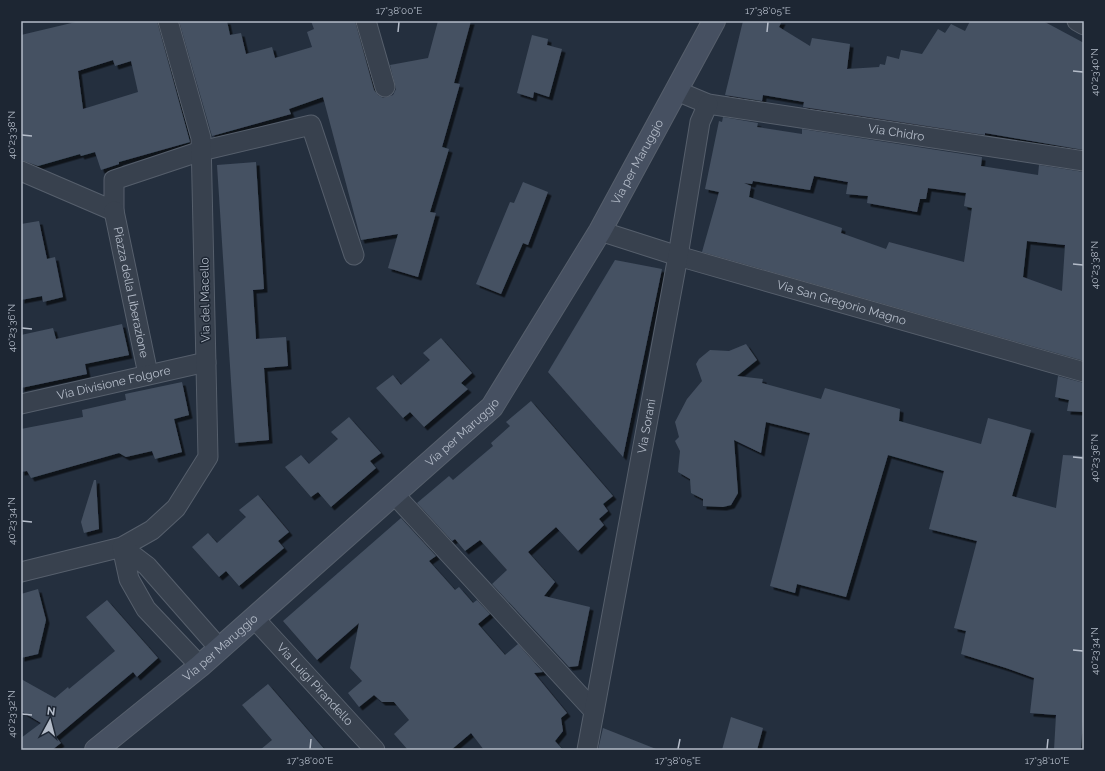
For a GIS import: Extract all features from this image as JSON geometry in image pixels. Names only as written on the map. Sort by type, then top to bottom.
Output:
[{"type":"street","name":"Via del Macello","points":[[21,572],[122,547],[152,530],[176,508],[208,457],[201,138],[168,21]]},
{"type":"street","points":[[366,21],[384,87]]},
{"type":"street","name":"Via per Maruggio","points":[[96,750],[200,666],[492,407],[600,231],[678,91],[714,21]]},
{"type":"street","points":[[1077,21],[1084,25]]},
{"type":"street","name":"Via Chidro","points":[[678,91],[708,104],[1084,161]]},
{"type":"street","name":"Via Sorani","points":[[587,750],[678,256],[700,122],[708,104]]},
{"type":"street","points":[[201,151],[311,125],[354,255]]},
{"type":"street","name":"Piazza della Liberazione","points":[[148,374],[114,211],[114,180],[201,151]]},
{"type":"street","points":[[21,172],[114,211]]},
{"type":"street","name":"Via San Gregorio Magno","points":[[600,231],[678,256],[1084,372]]},
{"type":"street","name":"Via Divisione Folgore","points":[[21,404],[206,362]]},
{"type":"street","points":[[394,494],[594,711]]},
{"type":"street","points":[[122,547],[147,566],[220,648]]},
{"type":"street","points":[[122,547],[129,579],[146,609],[200,666]]},
{"type":"street","name":"Via Luigi Pirandello","points":[[254,618],[375,750]]},
{"type":"building","points":[[80,21],[157,21],[190,142],[119,162],[119,164],[101,170],[95,152],[81,156],[80,154],[38,166],[21,160],[21,35]],"holes":[[[113,60],[115,66],[131,61],[138,92],[83,109],[78,71]]]},
{"type":"building","points":[[179,21],[227,21],[230,35],[241,33],[246,54],[272,47],[275,58],[312,47],[307,32],[314,29],[311,21],[355,21],[374,90],[383,98],[393,95],[396,89],[390,65],[428,58],[438,21],[471,21],[454,83],[460,84],[442,147],[449,149],[430,212],[436,213],[418,277],[388,268],[398,234],[361,240],[323,97],[289,109],[291,114],[212,136]]},
{"type":"building","points":[[743,21],[782,21],[779,27],[810,46],[812,38],[850,44],[847,69],[879,67],[880,64],[885,65],[887,56],[899,59],[901,50],[922,54],[938,29],[945,33],[951,24],[965,31],[970,21],[1043,21],[1084,43],[1084,150],[985,133],[985,135],[803,107],[804,102],[763,95],[762,101],[725,95]]},
{"type":"building","points":[[532,35],[548,39],[547,45],[562,49],[549,97],[534,92],[533,98],[517,93]]},
{"type":"building","points":[[723,117],[758,123],[757,127],[802,134],[802,129],[982,157],[981,166],[1038,175],[1039,165],[1084,172],[1084,361],[702,252],[719,192],[705,189],[719,121],[722,122]],"holes":[[[814,176],[848,182],[846,194],[868,196],[867,203],[917,212],[920,199],[926,199],[928,188],[966,193],[964,206],[972,208],[964,262],[889,242],[886,249],[841,233],[842,228],[749,197],[751,186],[744,183],[752,184],[753,181],[810,190]],[[1027,241],[1065,245],[1062,291],[1023,277]]]},
{"type":"building","points":[[256,162],[264,289],[253,290],[256,339],[286,337],[288,366],[264,368],[269,440],[235,443],[217,165]]},
{"type":"building","points":[[523,182],[548,192],[528,245],[523,243],[501,294],[476,284],[510,202],[514,203]]},
{"type":"building","points":[[39,221],[47,259],[55,257],[63,297],[43,302],[42,296],[21,300],[21,224]]},
{"type":"building","points":[[615,260],[662,269],[623,457],[548,372]]},
{"type":"building","points":[[122,324],[129,355],[85,364],[87,374],[21,388],[21,335],[53,328],[56,339]]},
{"type":"building","points":[[441,338],[472,373],[461,383],[468,389],[424,427],[410,412],[403,418],[376,388],[393,375],[401,385],[430,360],[423,353]]},
{"type":"building","points":[[746,344],[757,360],[737,376],[763,379],[762,383],[821,399],[825,388],[900,409],[899,421],[981,444],[988,418],[1031,430],[1012,496],[1056,508],[1063,455],[1084,456],[1084,704],[1081,750],[1054,750],[1056,715],[1030,713],[1034,678],[961,654],[966,631],[954,628],[977,541],[929,529],[944,471],[888,455],[846,597],[797,584],[795,593],[770,586],[810,433],[766,422],[761,453],[734,440],[738,493],[731,505],[723,507],[703,506],[703,499],[691,493],[690,479],[678,472],[680,451],[675,441],[679,437],[675,422],[687,399],[702,381],[696,364],[699,359],[710,350],[729,351]]},
{"type":"building","points":[[1058,376],[1084,383],[1084,412],[1067,411],[1069,400],[1055,397]]},
{"type":"building","points":[[182,382],[189,415],[174,419],[182,452],[155,459],[152,451],[126,457],[119,453],[31,478],[27,471],[21,472],[21,429],[83,417],[82,410],[126,400],[125,394]]},
{"type":"building","points":[[531,401],[613,496],[603,504],[608,511],[599,519],[604,525],[578,551],[556,527],[528,552],[555,582],[544,596],[590,607],[578,666],[569,667],[492,584],[507,570],[480,540],[465,551],[455,539],[452,541],[417,503],[449,476],[453,480],[493,446],[491,443],[510,426],[506,422]]},
{"type":"building","points":[[349,417],[381,453],[370,461],[376,468],[331,507],[318,492],[311,497],[285,467],[301,455],[309,464],[338,439],[331,432]]},
{"type":"building","points":[[94,480],[96,480],[99,529],[84,533],[81,522]]},
{"type":"building","points":[[258,495],[289,532],[278,541],[284,548],[239,586],[226,571],[219,577],[192,547],[208,533],[217,543],[246,517],[239,510]]},
{"type":"building","points":[[401,518],[436,556],[429,561],[455,590],[459,587],[473,603],[477,600],[490,614],[478,624],[505,655],[518,644],[543,672],[534,673],[567,713],[561,718],[563,731],[555,741],[563,750],[484,750],[471,733],[451,750],[408,750],[394,734],[409,720],[394,702],[382,702],[374,695],[359,707],[348,693],[362,681],[350,668],[359,623],[317,660],[283,621]]},
{"type":"building","points":[[38,589],[46,620],[38,654],[21,658],[21,594]]},
{"type":"building","points":[[107,600],[158,658],[137,677],[133,672],[56,737],[61,743],[52,750],[21,750],[21,738],[41,723],[21,711],[21,679],[55,698],[68,687],[69,689],[115,651],[86,617]]},
{"type":"building","points":[[268,684],[325,750],[260,750],[272,740],[242,705]]},
{"type":"building","points":[[731,717],[763,728],[757,750],[722,750]]},
{"type":"building","points":[[603,728],[656,749],[656,750],[598,750]]}]
